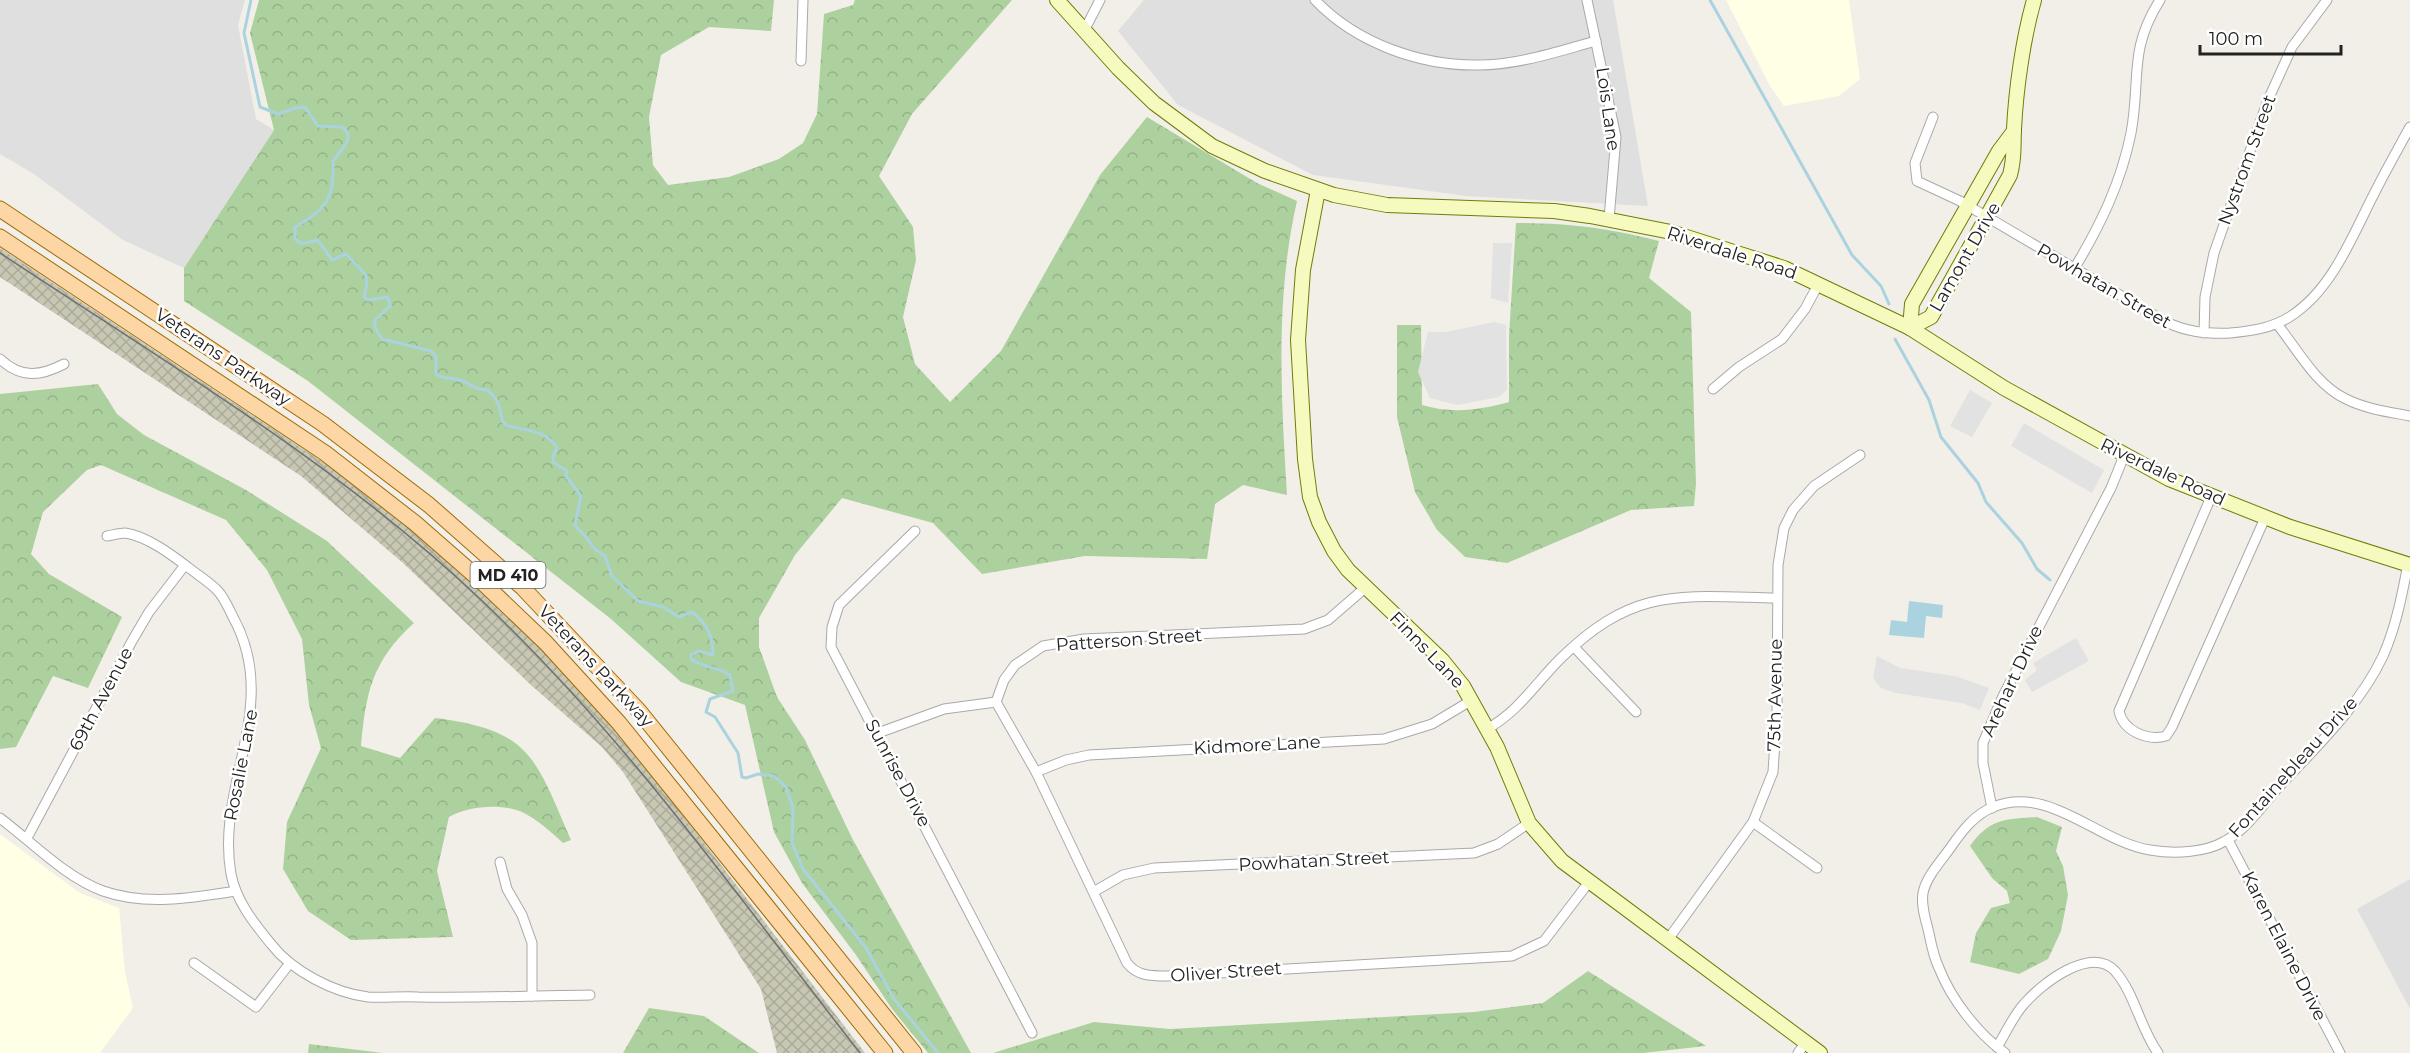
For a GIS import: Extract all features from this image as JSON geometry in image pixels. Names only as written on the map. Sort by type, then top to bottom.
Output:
[{"type":"main road","name":"Veterans Parkway","points":[[0,209],[323,424],[429,505],[523,588],[639,711],[914,1053]]},
{"type":"main road","name":"Veterans Parkway","points":[[0,237],[325,453],[415,523],[479,579],[546,643],[620,723],[885,1053]]},
{"type":"street","points":[[801,61],[803,0]]},
{"type":"street","name":"Riverdale Road","points":[[1057,0],[1083,31],[1139,89],[1197,136],[1228,155],[1318,190],[1408,207],[1554,211],[1609,219],[1671,232],[1784,268],[1910,328],[2004,388],[2124,456],[2211,497],[2265,518],[2409,565]]},
{"type":"street","points":[[1083,31],[1100,0]]},
{"type":"street","points":[[1316,0],[1344,25],[1387,48],[1456,64],[1496,64],[1596,41]]},
{"type":"street","name":"Lois Lane","points":[[1587,0],[1616,137],[1609,219]]},
{"type":"street","name":"Lamont Drive","points":[[1910,328],[1930,317],[2010,175],[2015,157],[2014,131],[2034,0]]},
{"type":"street","points":[[2074,269],[2101,224],[2120,176],[2131,131],[2140,43],[2144,28],[2160,0]]},
{"type":"street","name":"Nystrom Street","points":[[2204,333],[2205,297],[2214,253],[2268,100],[2292,47],[2326,0]]},
{"type":"street","name":"Powhatan Street","points":[[1932,117],[1915,163],[1915,177],[1921,184],[1969,206],[2175,327],[2204,333],[2250,331],[2277,324],[2301,308],[2325,284],[2410,128]]},
{"type":"street","name":"Lamont Drive","points":[[1910,328],[1911,304],[1999,152],[2014,131]]},
{"type":"street","name":"Finns Lane","points":[[1318,190],[1304,259],[1298,322],[1307,474],[1310,497],[1325,536],[1340,559],[1365,588],[1442,660],[1472,700],[1529,823],[1562,861],[1669,938],[1802,1048],[1821,1053]]},
{"type":"street","points":[[1713,389],[1739,367],[1782,339],[1805,309],[1819,283]]},
{"type":"street","points":[[2277,324],[2321,381],[2337,394],[2364,406],[2410,415]]},
{"type":"street","points":[[0,359],[7,365],[32,375],[45,374],[64,364]]},
{"type":"street","name":"75th Avenue","points":[[1669,938],[1753,822],[1773,772],[1776,749],[1776,598],[1779,551],[1784,528],[1793,510],[1821,479],[1860,455]]},
{"type":"street","name":"Arehart Drive","points":[[1992,808],[1981,754],[1986,736],[2003,696],[2110,488],[2124,456]]},
{"type":"street","points":[[2211,497],[2119,711],[2121,721],[2128,728],[2154,739],[2166,736],[2172,727],[2265,518]]},
{"type":"street","name":"Sunrise Drive","points":[[915,531],[843,599],[835,612],[832,627],[833,653],[878,733],[1032,1033]]},
{"type":"street","name":"Rosalie Lane","points":[[107,536],[125,533],[142,540],[185,565],[219,591],[239,628],[250,662],[252,711],[229,821],[228,852],[236,891],[250,919],[277,953],[290,963],[332,986],[367,996],[590,995]]},
{"type":"street","name":"69th Avenue","points":[[27,838],[132,641],[149,612],[185,565]]},
{"type":"street","name":"Fontainebleau Drive","points":[[1992,808],[2014,803],[2044,806],[2128,845],[2151,851],[2183,852],[2228,840],[2239,832],[2289,777],[2369,680],[2388,642],[2409,565]]},
{"type":"street","name":"Patterson Street","points":[[996,702],[1004,680],[1015,665],[1043,646],[1084,639],[1304,629],[1328,620],[1365,588]]},
{"type":"street","points":[[1487,729],[1519,707],[1574,647],[1614,615],[1652,601],[1695,596],[1776,598]]},
{"type":"street","points":[[1574,647],[1636,712]]},
{"type":"street","name":"Kidmore Lane","points":[[1036,772],[1089,754],[1396,737],[1452,714],[1472,700]]},
{"type":"street","points":[[878,733],[944,709],[996,702]]},
{"type":"street","name":"Oliver Street","points":[[996,702],[1036,772],[1131,969],[1144,975],[1167,976],[1512,956],[1544,940],[1590,882]]},
{"type":"street","points":[[1992,808],[1970,823],[1960,835],[1931,874],[1923,898],[1927,923],[1942,975],[1966,1012],[2001,1050],[2024,1004],[2040,989],[2074,967],[2090,962],[2110,967],[2122,980],[2158,1053]]},
{"type":"street","points":[[0,818],[63,868],[102,890],[142,900],[191,898],[236,891]]},
{"type":"street","points":[[1753,822],[1817,868]]},
{"type":"street","name":"Powhatan Street","points":[[1095,891],[1123,875],[1154,868],[1474,853],[1497,844],[1529,823]]},
{"type":"street","name":"Karen Elaine Drive","points":[[2228,840],[2340,1053]]},
{"type":"street","points":[[500,862],[507,889],[522,915],[532,943],[532,996]]},
{"type":"street","points":[[194,963],[256,1007],[290,963]]},
{"type":"shaded area","points":[[0,0],[245,0],[238,25],[256,119],[274,130],[184,268],[123,240],[34,174],[0,154]]},
{"type":"shaded area","points":[[1144,0],[1613,0],[1648,206],[1466,196],[1313,175],[1178,105],[1118,31]]},
{"type":"shaded area","points":[[1726,0],[1849,0],[1860,79],[1839,96],[1784,106],[1770,86]]},
{"type":"shaded area","points":[[1493,243],[1512,243],[1508,303],[1491,298]]},
{"type":"shaded area","points":[[0,248],[356,484],[496,598],[620,733],[865,1053],[777,1053],[761,989],[623,772],[602,747],[532,686],[403,563],[301,476],[0,277]]},
{"type":"shaded area","points":[[1494,322],[1506,325],[1507,390],[1499,397],[1457,405],[1430,398],[1418,372],[1428,332],[1446,332]]},
{"type":"shaded area","points":[[1970,390],[1992,403],[1972,437],[1950,426]]},
{"type":"shaded area","points":[[2024,423],[2104,470],[2092,493],[2011,446]]},
{"type":"shaded area","points":[[2076,638],[2089,661],[2032,692],[2025,680],[2037,670],[2033,663]]},
{"type":"shaded area","points":[[1877,656],[1900,668],[1955,676],[1989,688],[1980,710],[1962,703],[1896,693],[1881,688],[1873,678]]},
{"type":"shaded area","points":[[0,834],[80,893],[119,908],[125,972],[133,1008],[100,1053],[0,1053]]},
{"type":"shaded area","points":[[2410,879],[2410,1009],[2357,909]]},
{"type":"green space","points":[[259,0],[774,0],[771,31],[709,27],[661,55],[649,117],[653,165],[668,185],[729,177],[779,159],[803,143],[817,114],[824,14],[853,5],[855,0],[1012,0],[912,114],[879,176],[913,227],[916,260],[903,317],[915,364],[950,402],[1001,351],[1100,175],[1147,117],[1257,183],[1297,201],[1285,274],[1283,310],[1282,384],[1287,495],[1243,485],[1215,504],[1207,559],[1085,556],[982,574],[933,523],[842,498],[795,555],[759,618],[759,647],[777,697],[805,740],[852,838],[971,1053],[928,1053],[892,1009],[856,955],[802,883],[774,832],[745,705],[681,682],[611,619],[308,381],[184,301],[184,268],[274,130],[250,33]]},
{"type":"green space","points":[[1516,223],[1588,227],[1659,241],[1649,278],[1691,312],[1696,484],[1694,506],[1631,510],[1507,563],[1465,557],[1437,530],[1415,492],[1397,417],[1397,325],[1421,325],[1422,405],[1466,410],[1509,402],[1509,336]]},
{"type":"green space","points":[[98,384],[117,414],[144,435],[246,490],[327,541],[414,623],[400,637],[380,664],[365,709],[361,746],[400,758],[435,718],[467,723],[511,740],[526,753],[538,769],[571,840],[563,843],[528,815],[505,807],[475,808],[449,817],[437,871],[453,937],[351,940],[308,911],[283,869],[287,822],[321,748],[309,705],[302,639],[267,570],[226,520],[101,465],[87,470],[43,512],[31,554],[49,574],[122,617],[88,688],[53,676],[16,747],[0,749],[0,394]]},
{"type":"green space","points":[[2037,817],[2062,827],[2056,851],[2063,866],[2068,895],[2061,931],[2048,959],[2019,974],[1970,962],[1976,933],[1991,908],[2010,903],[2007,891],[1992,878],[1970,846],[1984,830],[1992,825],[2016,818]]},
{"type":"green space","points":[[1588,971],[1706,1046],[1643,1053],[993,1053],[1094,1022],[1170,1029],[1474,1012],[1543,1003]]},
{"type":"green space","points":[[649,1008],[704,1016],[759,1053],[623,1053]]},
{"type":"green space","points":[[309,1044],[375,1052],[382,1053],[308,1053]]},
{"type":"water","points":[[1909,601],[1943,605],[1942,618],[1926,616],[1924,638],[1889,635],[1891,620],[1907,622]]},
{"type":"waterway","points":[[251,0],[244,33],[260,107],[278,114],[305,107],[318,126],[342,127],[348,135],[346,144],[333,161],[332,184],[327,201],[315,214],[295,227],[295,239],[302,244],[318,240],[332,260],[346,254],[366,275],[364,297],[368,300],[388,297],[390,306],[376,319],[374,326],[382,339],[431,351],[436,356],[436,374],[460,380],[478,389],[488,390],[498,403],[503,422],[508,426],[542,434],[553,442],[557,448],[553,462],[567,471],[566,476],[581,496],[575,525],[594,548],[605,556],[612,576],[638,601],[663,607],[679,617],[692,612],[706,626],[711,636],[713,655],[699,651],[691,655],[692,660],[730,675],[733,691],[710,699],[706,712],[715,717],[738,753],[742,777],[758,774],[774,776],[786,787],[793,808],[792,843],[803,869],[866,948],[894,999],[938,1053]]},
{"type":"waterway","points":[[1710,0],[1852,255],[1881,286],[1889,304]]},
{"type":"waterway","points":[[1895,339],[1929,400],[1941,437],[1978,483],[1986,502],[2022,543],[2037,569],[2050,580]]},
{"type":"tram line","points":[[0,253],[307,457],[366,501],[478,597],[531,649],[630,760],[724,876],[860,1053]]}]
